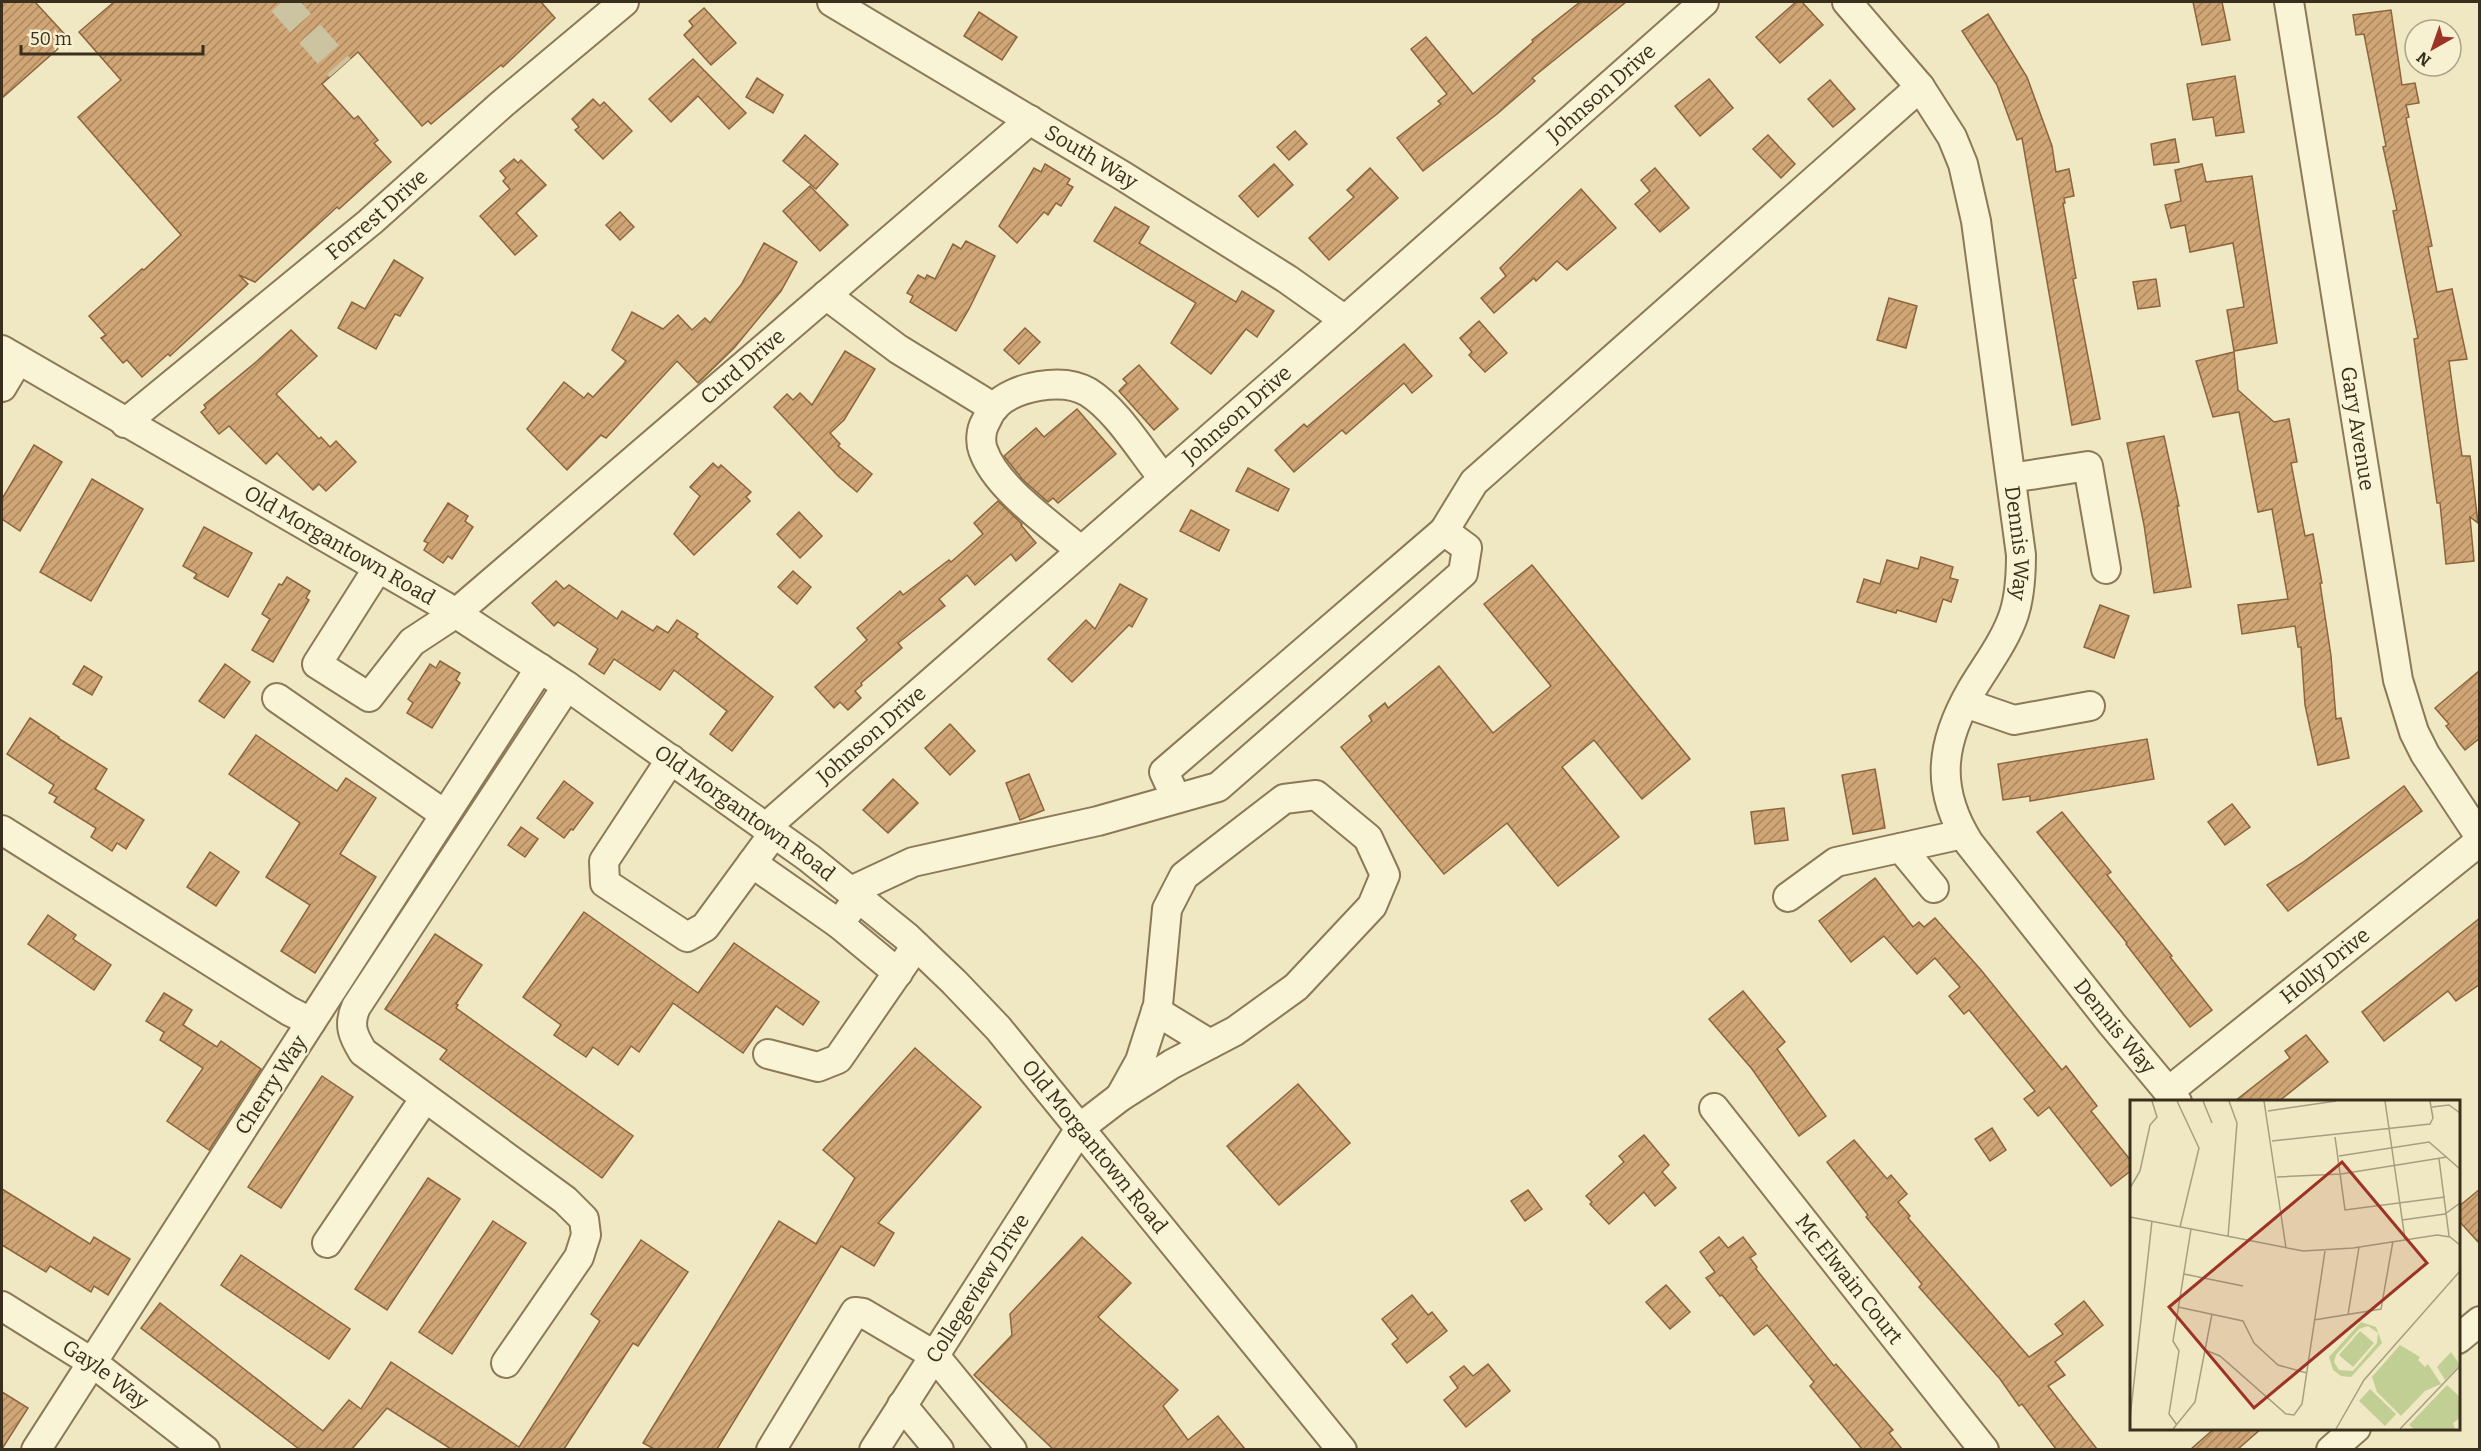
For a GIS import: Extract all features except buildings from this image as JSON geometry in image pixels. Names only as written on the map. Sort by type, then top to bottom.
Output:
[{"type":"street","name":"Forrest Drive","points":[[125,423],[370,222],[502,104],[624,2]]},
{"type":"street","name":"South Way","points":[[832,2],[1030,120],[1287,279],[1346,320]]},
{"type":"street","name":"Johnson Drive","points":[[671,759],[604,861],[605,883],[687,937],[705,927],[752,863],[770,830],[1080,550],[1346,320],[1704,2]]},
{"type":"street","name":"Dennis Way","points":[[1847,2],[1920,87],[1952,137],[1971,192],[2021,555],[2018,595],[2014,613],[2003,640],[1965,703],[1948,742],[1944,769],[1947,795],[1955,819],[1964,834],[2112,1024],[2173,1096]]},
{"type":"street","name":"Gary Avenue","points":[[2289,2],[2398,680],[2414,732],[2425,754],[2480,839]]},
{"type":"street","points":[[1176,798],[1164,772],[1444,531],[1474,482],[1920,87]]},
{"type":"street","name":"Curd Drive","points":[[378,568],[317,664],[369,697],[412,642],[456,613],[1030,120]]},
{"type":"street","points":[[826,295],[898,349],[994,408]]},
{"type":"street","name":"Old Morgantown Road","points":[[10,355],[456,613],[567,686],[671,759],[855,894],[916,946],[998,1028],[1342,1449]]},
{"type":"street","points":[[2,387],[10,355]]},
{"type":"street","points":[[1080,550],[1013,492],[992,469],[981,447],[982,429],[994,408],[1014,393],[1041,386],[1067,385],[1086,390],[1104,403],[1163,478]]},
{"type":"street","points":[[2011,478],[2088,466],[2106,570]]},
{"type":"street","points":[[838,924],[855,894],[913,862],[1098,821],[1218,787],[1463,573],[1467,548],[1444,531]]},
{"type":"street","points":[[311,1023],[540,668]]},
{"type":"street","points":[[506,1363],[579,1257],[586,1235],[584,1219],[565,1200],[363,1052],[352,1035],[351,1019],[356,1007],[567,686]]},
{"type":"street","points":[[277,698],[444,814]]},
{"type":"street","points":[[1965,703],[2014,720],[2090,706]]},
{"type":"street","name":"Collegeview Drive","points":[[874,1449],[1081,1127],[1120,1097],[1235,1031],[1296,987],[1372,906],[1385,875],[1368,838],[1316,795],[1284,799],[1184,876],[1167,909],[1156,1011],[1140,1061],[1120,1097]]},
{"type":"street","name":"Cherry Way","points":[[2,830],[311,1023],[36,1449]]},
{"type":"street","points":[[1788,897],[1836,862],[1964,834]]},
{"type":"street","name":"Holly Drive","points":[[2173,1096],[2480,839]]},
{"type":"street","points":[[1901,848],[1934,888]]},
{"type":"street","points":[[752,863],[838,924],[898,973]]},
{"type":"street","points":[[768,1054],[818,1067],[838,1059],[916,946]]},
{"type":"street","points":[[1156,1011],[1210,1044]]},
{"type":"street","points":[[327,1243],[425,1098]]},
{"type":"street","name":"Mc Elwain Court","points":[[1714,1108],[1984,1449]]},
{"type":"street","name":"Gayle Way","points":[[2,1306],[93,1363],[205,1449]]},
{"type":"street","points":[[771,1449],[855,1312],[863,1313],[934,1356],[1012,1449]]},
{"type":"street","points":[[2460,1337],[2480,1321]]},
{"type":"street","points":[[902,1405],[939,1449]]},
{"type":"street","points":[[2331,1449],[2354,1430]]},
{"type":"tunnel","points":[[282,2],[340,68]]}]
